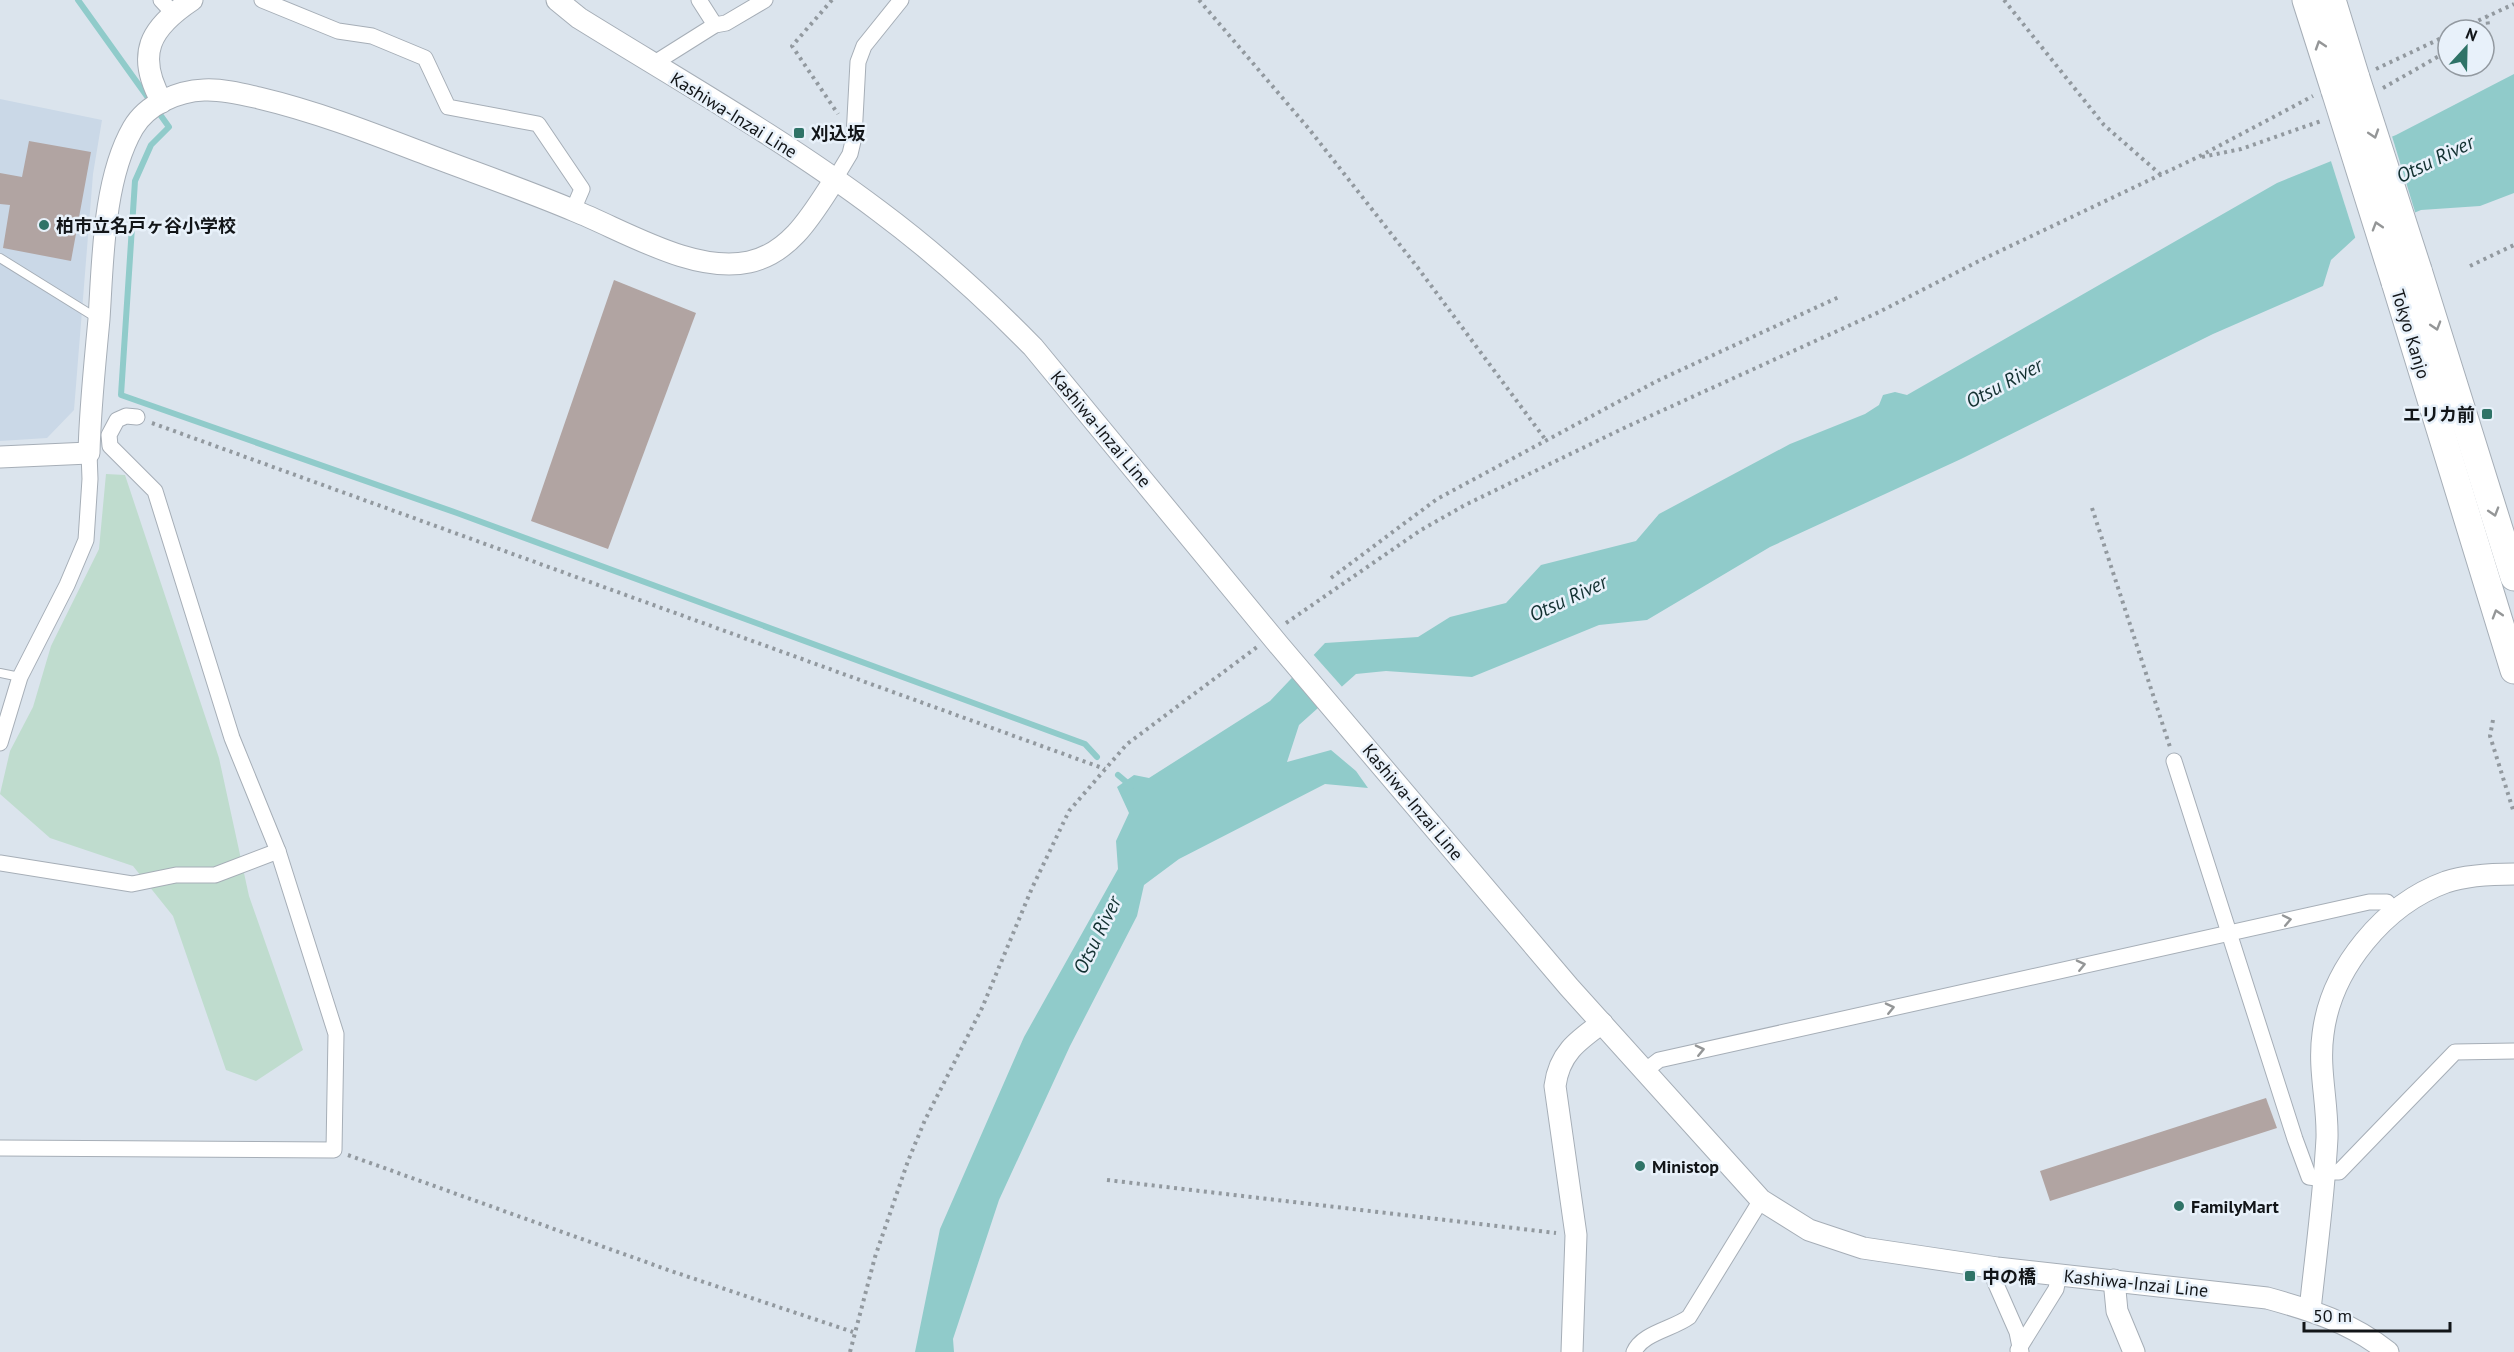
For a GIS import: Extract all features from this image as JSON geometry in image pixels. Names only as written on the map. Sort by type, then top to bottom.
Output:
[{"type":"highway","name":"Tokyo Kanjo","points":[[2306,0],[2346,84]]},
{"type":"highway","name":"Tokyo Kanjo","points":[[2332,0],[2346,84],[2406,276],[2514,669]]},
{"type":"highway","name":"Tokyo Kanjo","points":[[2406,276],[2514,577]]},
{"type":"main road","points":[[162,102],[149,73],[148,49],[167,7],[192,0]]},
{"type":"main road","name":"Kashiwa-Inzai Line","points":[[557,0],[653,64],[835,179],[921,244],[997,310],[1033,346],[1275,640],[1602,1023],[1646,1070],[1701,1136],[1761,1200],[1809,1230],[1863,1248],[1997,1268],[2257,1297],[2310,1310],[2345,1324],[2388,1352]]},
{"type":"main road","points":[[0,457],[89,447],[99,319],[114,176],[134,126],[148,111],[162,102],[205,90],[237,93],[290,105],[573,210],[687,257],[729,265],[760,258],[789,241],[808,220],[835,179]]},
{"type":"main road","points":[[2310,1310],[2324,1175],[2327,1123],[2321,1064],[2328,1009],[2354,957],[2375,930],[2421,893],[2449,881],[2514,874]]},
{"type":"main road","points":[[1572,1352],[1576,1235],[1555,1086],[1557,1071],[1563,1055],[1574,1043],[1602,1023]]},
{"type":"main road","points":[[2114,1280],[2117,1311],[2134,1352]]},
{"type":"street","points":[[262,0],[338,31],[372,36],[425,58],[448,107],[538,124],[582,189],[573,210]]},
{"type":"street","points":[[699,0],[716,26]]},
{"type":"street","points":[[653,64],[765,0]]},
{"type":"street","points":[[835,179],[850,154],[854,137],[858,62],[864,46],[901,0]]},
{"type":"street","points":[[0,1148],[333,1150],[336,1034],[278,851],[232,738],[155,491],[110,446],[110,435],[117,420],[126,416],[137,417]]},
{"type":"street","points":[[0,743],[20,677],[67,585],[86,540],[90,479],[89,447],[110,446]]},
{"type":"street","points":[[2174,761],[2267,1056],[2309,1176],[2339,1172],[2455,1052],[2514,1051]]},
{"type":"street","points":[[0,863],[132,884],[176,875],[215,875],[278,851]]},
{"type":"street","points":[[1646,1070],[1659,1060],[2369,902],[2387,902],[2395,912]]},
{"type":"street","points":[[1634,1352],[1641,1341],[1680,1324],[1689,1317],[1761,1200]]},
{"type":"street","points":[[1997,1268],[1995,1282],[2017,1332],[2019,1350]]},
{"type":"street","points":[[2019,1350],[2056,1289],[2059,1275]]},
{"type":"lane","points":[[0,258],[99,319]]},
{"type":"lane","points":[[0,673],[20,677]]},
{"type":"path","points":[[832,0],[792,46],[854,137]]},
{"type":"path","points":[[1199,0],[1309,129],[1418,268],[1545,439]]},
{"type":"path","points":[[2004,0],[2104,124],[2161,175]]},
{"type":"path","points":[[2483,18],[2514,4]]},
{"type":"path","points":[[850,1352],[853,1332],[875,1257],[925,1120],[981,1008],[1063,822],[1127,744],[1275,640],[1311,604],[1420,530],[1636,422],[1879,312],[1981,260],[2161,175],[2317,94],[2346,84],[2436,41]]},
{"type":"path","points":[[2470,266],[2514,245]]},
{"type":"path","points":[[1331,578],[1437,499],[1545,439],[1657,381],[1841,296]]},
{"type":"path","points":[[137,417],[1105,769]]},
{"type":"path","points":[[2092,508],[2174,761]]},
{"type":"path","points":[[2493,720],[2490,736],[2514,813]]},
{"type":"path","points":[[333,1150],[671,1271],[853,1332]]},
{"type":"path","points":[[1107,1180],[1576,1235]]},
{"type":"shaded area","name":"柏市立名戸ヶ谷小学校","points":[[0,99],[102,120],[93,174],[74,410],[47,438],[0,441]]},
{"type":"shaded area","points":[[106,474],[125,475],[219,758],[249,896],[303,1050],[256,1081],[226,1070],[173,916],[133,866],[50,838],[0,794],[10,751],[33,707],[51,646],[99,549]]},
{"type":"water","name":"Otsu River","points":[[2514,74],[2514,193],[2480,206],[2421,210],[2356,237],[2331,260],[2323,286],[2213,334],[1961,459],[1770,547],[1647,620],[1599,625],[1472,677],[1386,671],[1356,674],[1299,725],[1287,762],[1331,750],[1356,771],[1368,788],[1325,784],[1179,859],[1144,885],[1137,916],[1070,1046],[999,1200],[953,1339],[954,1352],[915,1352],[940,1229],[1024,1037],[1118,869],[1116,841],[1129,813],[1117,787],[1134,775],[1149,778],[1270,701],[1325,643],[1418,637],[1450,617],[1506,603],[1541,565],[1636,541],[1659,514],[1790,444],[1865,414],[1879,405],[1883,395],[1895,392],[1907,395],[2277,183],[2396,135]]},
{"type":"pier","points":[[2391,133],[2416,215],[2356,240],[2330,158]]},
{"type":"pier","points":[[1312,653],[1344,689],[1320,710],[1291,675]]},
{"type":"building","points":[[29,141],[91,152],[71,261],[3,248],[10,205],[0,204],[0,173],[22,177]]},
{"type":"building","points":[[614,280],[696,313],[608,549],[531,521]]},
{"type":"building","points":[[2266,1098],[2277,1128],[2050,1201],[2040,1171]]},
{"type":"waterway","points":[[78,0],[169,127],[151,145],[135,181],[121,395],[457,513],[1085,744],[1097,757]]},
{"type":"waterway","points":[[1118,775],[1131,786]]},
{"type":"place","name":"刈込坂","points":[[799,133]]},
{"type":"place","name":"柏市立名戸ヶ谷小学校","points":[[44,225]]},
{"type":"place","name":"エリカ前","points":[[2487,414]]},
{"type":"place","name":"Ministop","points":[[1640,1166]]},
{"type":"place","name":"FamilyMart","points":[[2179,1206]]},
{"type":"place","name":"中の橋","points":[[1970,1276]]}]
